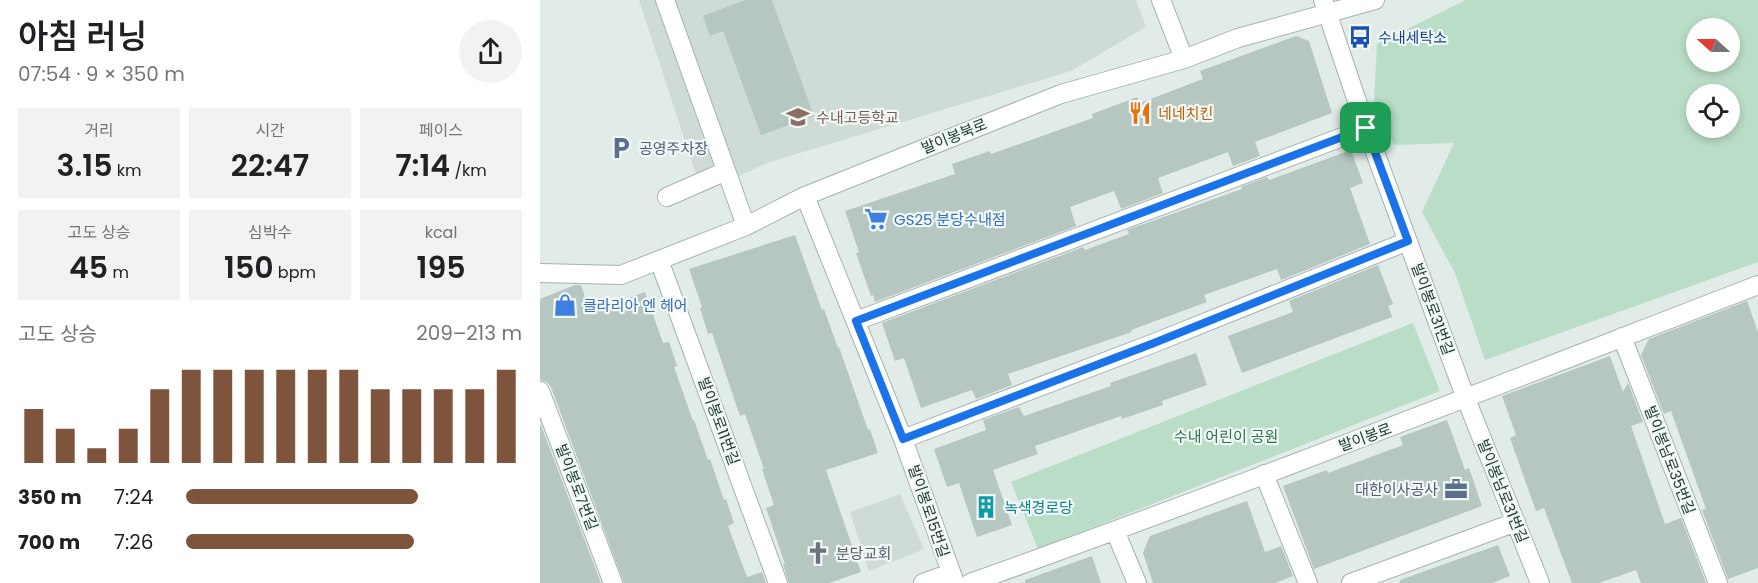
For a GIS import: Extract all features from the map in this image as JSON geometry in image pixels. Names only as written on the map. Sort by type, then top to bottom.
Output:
[{"type":"street","points":[[665,0],[746,226]]},
{"type":"street","points":[[1161,0],[1184,59]]},
{"type":"street","name":"발이봉북로","points":[[540,273],[621,275],[746,226],[805,196],[1061,94],[1184,59],[1326,7],[1375,0]]},
{"type":"street","name":"발이봉로31번길","points":[[1326,7],[1366,128],[1466,399]]},
{"type":"street","points":[[856,321],[1366,128]]},
{"type":"street","points":[[667,197],[726,171]]},
{"type":"street","name":"발이봉로15번길","points":[[805,196],[903,439],[953,578]]},
{"type":"street","points":[[903,439],[1154,343],[1408,241]]},
{"type":"street","name":"발이봉로11번길","points":[[659,260],[778,583]]},
{"type":"street","name":"발이봉로","points":[[970,583],[1466,399],[1758,285]]},
{"type":"street","name":"발이봉남로35번길","points":[[1622,337],[1718,583]]},
{"type":"street","name":"발이봉로7번길","points":[[540,391],[613,583]]},
{"type":"street","name":"발이봉남로31번길","points":[[1466,399],[1540,583]]},
{"type":"street","points":[[1264,474],[1308,583]]},
{"type":"street","points":[[1351,583],[1516,522]]},
{"type":"street","points":[[1115,531],[1137,583]]},
{"type":"street","points":[[923,583],[953,578]]},
{"type":"shaded area","name":"수내고등학교","points":[[639,0],[1136,0],[1146,27],[1071,71],[767,163],[702,193]]},
{"type":"shaded area","points":[[900,494],[924,549],[869,571],[850,512]]},
{"type":"green space","points":[[1466,0],[1758,0],[1758,262],[1485,360],[1455,273],[1422,212],[1454,143],[1394,145],[1374,102],[1377,44]]},
{"type":"green space","name":"수내 어린이 공원","points":[[1413,323],[1440,391],[1038,549],[1011,482]]},
{"type":"building","points":[[745,0],[772,0],[814,116],[761,135],[723,31],[710,36],[703,16]]},
{"type":"building","points":[[1296,36],[1309,41],[1332,113],[1255,142],[1260,156],[1233,166],[1228,152],[1158,178],[1163,193],[1121,209],[1114,191],[1070,207],[1076,226],[875,302],[873,295],[871,296],[845,211],[955,174],[952,164],[990,151],[991,154],[1093,118],[1092,114],[1137,97],[1140,103],[1203,79],[1200,71]]},
{"type":"building","points":[[1351,150],[1363,183],[1350,188],[1370,244],[1281,280],[1277,269],[1204,295],[1207,302],[1131,330],[1132,332],[1008,374],[1012,385],[976,399],[972,390],[921,408],[904,358],[895,361],[882,323],[1083,247],[1085,250],[1129,234],[1127,230],[1242,189],[1241,187],[1267,177],[1269,180]]},
{"type":"building","points":[[795,235],[878,453],[826,470],[861,572],[829,583],[789,583],[766,508],[774,505],[762,469],[764,469],[745,414],[740,416],[712,333],[708,334],[700,308],[702,307],[689,269]]},
{"type":"building","points":[[1378,265],[1393,304],[1388,306],[1392,317],[1242,373],[1228,336],[1293,312],[1289,301]]},
{"type":"building","points":[[575,285],[581,285],[590,312],[645,292],[663,343],[669,342],[677,366],[674,367],[693,421],[708,460],[710,459],[724,500],[726,499],[734,523],[728,526],[747,577],[762,572],[766,583],[624,583],[551,387],[547,382],[540,380],[540,299]]},
{"type":"building","points":[[1747,301],[1758,332],[1758,568],[1728,579],[1702,510],[1706,509],[1671,411],[1664,414],[1641,355],[1649,339]]},
{"type":"building","points":[[1196,353],[1207,385],[1162,401],[1163,405],[1122,419],[1121,416],[1035,446],[1038,454],[993,470],[1012,525],[977,537],[959,483],[947,487],[934,449],[986,430],[983,420],[1019,407],[1024,416]]},
{"type":"building","points":[[1610,356],[1623,392],[1628,383],[1643,422],[1631,426],[1665,524],[1681,518],[1706,583],[1641,583],[1636,570],[1599,583],[1572,583],[1544,508],[1536,511],[1510,438],[1516,435],[1502,396]]},
{"type":"building","points":[[1447,420],[1465,470],[1469,468],[1482,506],[1314,569],[1283,486],[1327,470],[1328,473],[1403,445],[1400,437]]},
{"type":"building","points":[[540,423],[601,583],[540,583]]},
{"type":"building","points":[[1247,501],[1265,552],[1281,546],[1293,576],[1275,583],[1153,583],[1143,553],[1150,536]]},
{"type":"building","points":[[1498,545],[1510,576],[1492,583],[1400,583],[1400,580]]},
{"type":"building","points":[[1092,556],[1101,583],[1025,583],[1025,580]]},
{"type":"place","name":"수내세탁소","points":[[1360,37]]},
{"type":"place","name":"네네치킨","points":[[1140,113]]},
{"type":"place","name":"수내고등학교","points":[[798,117]]},
{"type":"place","name":"공영주차장","points":[[621,148]]},
{"type":"place","name":"GS25 분당수내점","points":[[876,219]]},
{"type":"place","name":"클라리아 엔 헤어","points":[[565,305]]},
{"type":"place","name":"대한이사공사","points":[[1456,489]]},
{"type":"place","name":"녹색경로당","points":[[986,507]]},
{"type":"place","name":"분당교회","points":[[818,553]]},
{"type":"route","points":[[1366,128],[1408,241],[1154,343],[903,439],[856,321],[1366,128]]}]
